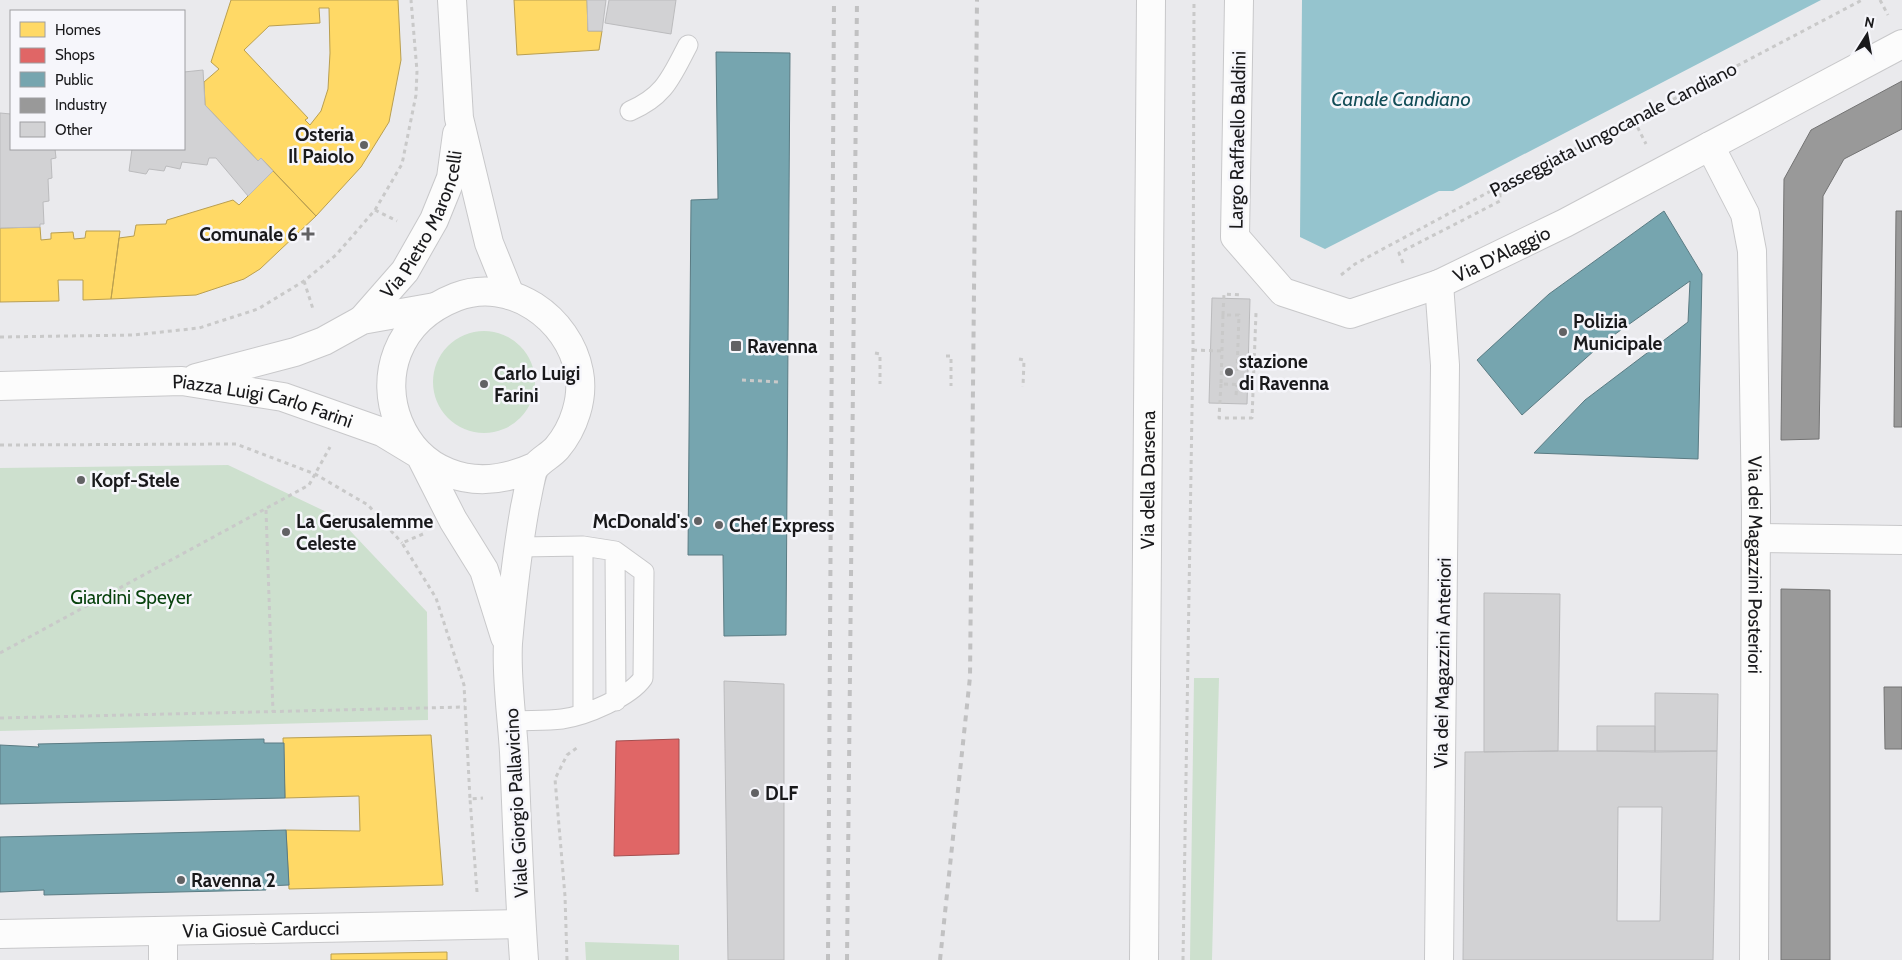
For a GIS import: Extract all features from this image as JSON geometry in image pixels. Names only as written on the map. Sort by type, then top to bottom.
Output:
[{"type":"street","name":"Via Pietro Maroncelli","points":[[452,0],[459,118],[489,243],[510,295]]},
{"type":"street","name":"Via della Darsena","points":[[1144,960],[1151,0]]},
{"type":"street","name":"Largo Raffaello Baldini","points":[[1239,0],[1235,237],[1283,292]]},
{"type":"street","name":"Via D'Alaggio","points":[[1283,292],[1350,314],[1439,284],[1565,223],[1902,44]]},
{"type":"street","name":"Via Pietro Maroncelli","points":[[362,320],[405,271],[434,220],[451,178],[459,118]]},
{"type":"street","name":"Via dei Magazzini Posteriori","points":[[1710,146],[1745,214],[1752,251],[1756,538],[1754,960]]},
{"type":"street","name":"Via dei Magazzini Anteriori","points":[[1439,284],[1445,365],[1439,960]]},
{"type":"street","name":"Piazza Luigi Carlo Farini","points":[[484,292],[510,295],[536,306],[557,324],[572,347],[580,374],[579,401],[571,428],[556,450],[534,467],[512,477],[487,481],[462,478],[440,469],[420,454],[382,432],[282,397],[182,382],[245,367],[324,341],[362,320],[435,306],[458,296],[484,292]]},
{"type":"street","name":"Piazza Luigi Carlo Farini","points":[[435,306],[412,326],[397,352],[390,382],[394,413],[403,434],[420,454],[453,520],[484,570],[508,646]]},
{"type":"street","points":[[0,386],[182,382]]},
{"type":"street","points":[[508,646],[525,506],[534,467]]},
{"type":"street","points":[[1756,538],[1902,540]]},
{"type":"street","name":"Viale Giorgio Pallavicino","points":[[508,646],[524,960]]},
{"type":"street","name":"Via Giosuè Carducci","points":[[0,934],[522,924]]},
{"type":"street","points":[[163,931],[163,960]]},
{"type":"lane","points":[[630,111],[648,103],[664,88],[688,44]]},
{"type":"lane","points":[[582,712],[583,546]]},
{"type":"lane","points":[[512,721],[564,719],[616,700],[636,689],[643,678],[644,572],[615,551],[583,546],[520,547]]},
{"type":"lane","points":[[615,551],[616,700]]},
{"type":"path","points":[[0,337],[134,335],[199,328],[258,309],[304,281],[336,255],[376,210],[402,164],[416,95],[417,72],[411,0]]},
{"type":"path","points":[[1183,960],[1193,350],[1194,0]]},
{"type":"path","name":"Passeggiata lungocanale Candiano","points":[[1355,264],[1500,186],[1634,120],[1862,0]]},
{"type":"path","points":[[1880,0],[1885,9]]},
{"type":"path","points":[[1634,120],[1641,133]]},
{"type":"path","points":[[1399,253],[1500,201],[1500,186]]},
{"type":"path","points":[[304,281],[324,341]]},
{"type":"path","points":[[1248,296],[1224,294],[1220,418],[1252,418],[1256,306]]},
{"type":"path","points":[[1223,315],[1238,315],[1237,371]]},
{"type":"path","points":[[1193,350],[1222,351]]},
{"type":"path","points":[[875,353],[880,354],[880,384]]},
{"type":"path","points":[[946,356],[951,356],[951,386]]},
{"type":"path","points":[[1020,360],[1024,360],[1024,387]]},
{"type":"path","points":[[742,380],[779,382]]},
{"type":"path","points":[[1221,384],[1253,385]]},
{"type":"path","points":[[1236,395],[1237,385]]},
{"type":"path","points":[[0,652],[266,510],[309,485],[333,442],[331,414]]},
{"type":"path","points":[[0,445],[236,444],[315,474],[368,505],[402,543],[436,598],[464,685],[470,799]]},
{"type":"path","points":[[266,510],[273,712]]},
{"type":"path","points":[[402,543],[453,520]]},
{"type":"path","points":[[0,718],[465,708]]},
{"type":"path","points":[[567,960],[565,896],[555,779],[567,755],[580,746]]},
{"type":"green space","points":[[484,331],[504,334],[513,339],[527,353],[532,362],[535,382],[532,402],[527,411],[513,425],[504,430],[484,433],[464,430],[455,425],[441,411],[436,402],[433,382],[436,362],[441,353],[455,339],[464,334]]},
{"type":"green space","name":"Giardini Speyer","points":[[228,465],[337,517],[427,612],[428,720],[0,731],[0,468]]},
{"type":"green space","points":[[1194,678],[1219,678],[1212,960],[1190,960]]},
{"type":"green space","points":[[585,942],[679,945],[679,960],[586,960]]},
{"type":"water","name":"Canale Candiano","points":[[1302,0],[1821,0],[1453,191],[1439,191],[1325,249],[1300,237]]},
{"type":"building: Homes","points":[[231,0],[398,0],[401,60],[389,122],[361,167],[316,216],[261,158],[258,161],[205,105],[204,82],[219,69],[211,62]],"holes":[[[319,8],[329,8],[330,53],[328,89],[321,111],[310,125],[305,120],[308,118],[244,50],[269,26],[320,23]]]},
{"type":"building: Homes","points":[[514,0],[587,0],[588,31],[602,31],[599,50],[517,55]]},
{"type":"building: Homes","points":[[273,171],[316,216],[260,269],[244,279],[196,295],[111,299],[119,238],[134,236],[136,225],[166,224],[167,220],[233,200],[239,205]]},
{"type":"building: Homes","points":[[40,227],[41,240],[51,239],[51,233],[73,232],[74,239],[85,238],[86,231],[120,231],[111,299],[83,300],[83,280],[58,280],[59,301],[0,302],[0,228]]},
{"type":"building: Homes","points":[[431,735],[443,885],[289,889],[286,830],[360,831],[359,796],[285,798],[283,738]]},
{"type":"building: Homes","points":[[447,952],[447,960],[331,960],[331,954]]},
{"type":"building: Shops","points":[[679,739],[679,854],[614,856],[616,741]]},
{"type":"building: Public","points":[[716,52],[790,53],[786,635],[724,636],[723,555],[688,555],[691,200],[718,199]]},
{"type":"building: Public","name":"Polizia Municipale","points":[[1664,211],[1702,274],[1698,459],[1534,453],[1585,400],[1688,322],[1690,281],[1604,342],[1522,415],[1477,360],[1549,294]]},
{"type":"building: Public","points":[[264,739],[264,743],[284,743],[285,798],[0,804],[0,745],[39,747],[38,744]]},
{"type":"building: Public","points":[[286,830],[289,885],[266,886],[266,890],[44,895],[44,890],[0,892],[0,837]]},
{"type":"building: Industry","points":[[1902,81],[1902,129],[1844,159],[1823,196],[1819,439],[1781,440],[1784,179],[1811,130]]},
{"type":"building: Industry","points":[[1896,211],[1902,211],[1902,427],[1894,427]]},
{"type":"building: Industry","points":[[1781,589],[1830,590],[1830,960],[1781,960]]},
{"type":"building: Industry","points":[[1884,687],[1902,687],[1902,749],[1885,749]]},
{"type":"building: Other","points":[[587,0],[606,0],[602,31],[588,31]]},
{"type":"building: Other","points":[[609,0],[676,0],[671,34],[605,23]]},
{"type":"building: Other","points":[[203,70],[205,105],[258,161],[261,158],[273,171],[248,196],[216,158],[209,158],[207,165],[182,162],[180,169],[166,166],[164,171],[149,169],[146,174],[129,171],[132,150],[185,150],[185,72]]},
{"type":"building: Other","points":[[0,113],[10,114],[10,150],[55,150],[56,158],[51,159],[52,178],[48,179],[49,201],[43,202],[44,224],[40,224],[40,227],[0,228]]},
{"type":"building: Other","name":"stazione di Ravenna","points":[[1212,298],[1250,299],[1247,404],[1209,403]]},
{"type":"building: Other","points":[[1484,593],[1560,594],[1558,751],[1484,752]]},
{"type":"building: Other","name":"DLF","points":[[724,681],[784,684],[784,960],[728,960]]},
{"type":"building: Other","points":[[1655,693],[1718,694],[1717,751],[1655,752]]},
{"type":"building: Other","points":[[1597,726],[1655,726],[1655,752],[1597,751]]},
{"type":"building: Other","points":[[1717,751],[1713,960],[1463,960],[1465,752]],"holes":[[[1618,807],[1662,807],[1660,921],[1617,921]]]},
{"type":"railway","points":[[828,960],[834,0]]},
{"type":"railway","points":[[847,960],[857,0]]},
{"type":"railway","points":[[940,960],[970,677],[977,0]]},
{"type":"place","name":"Osteria Il Paiolo","points":[[364,145]]},
{"type":"place","name":"Comunale 6","points":[[308,234]]},
{"type":"place","name":"Polizia Municipale","points":[[1563,332]]},
{"type":"place","name":"Ravenna","points":[[736,346]]},
{"type":"place","name":"stazione di Ravenna","points":[[1229,372]]},
{"type":"place","name":"Carlo Luigi Farini","points":[[484,384]]},
{"type":"place","name":"Kopf-Stele","points":[[81,480]]},
{"type":"place","name":"McDonald's","points":[[698,521]]},
{"type":"place","name":"Chef Express","points":[[719,525]]},
{"type":"place","name":"La Gerusalemme Celeste","points":[[286,532]]},
{"type":"place","name":"DLF","points":[[755,793]]},
{"type":"place","name":"Ravenna 2","points":[[181,880]]}]
